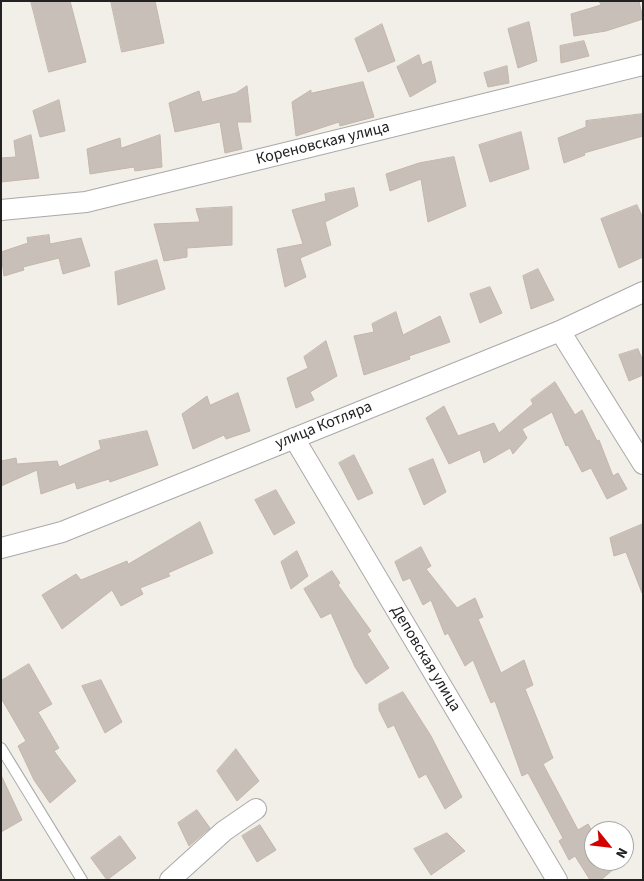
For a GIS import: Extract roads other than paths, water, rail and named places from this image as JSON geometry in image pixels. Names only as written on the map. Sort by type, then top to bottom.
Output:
[{"type":"street","name":"Кореновская улица","points":[[1,210],[86,202],[643,66]]},
{"type":"street","name":"улица Котляра","points":[[1,548],[62,532],[560,331],[643,292]]},
{"type":"street","points":[[560,331],[643,464]]},
{"type":"street","name":"Деповская улица","points":[[294,438],[557,880]]},
{"type":"street","points":[[170,880],[224,831],[256,809]]},
{"type":"lane","points":[[1,748],[82,880]]}]
